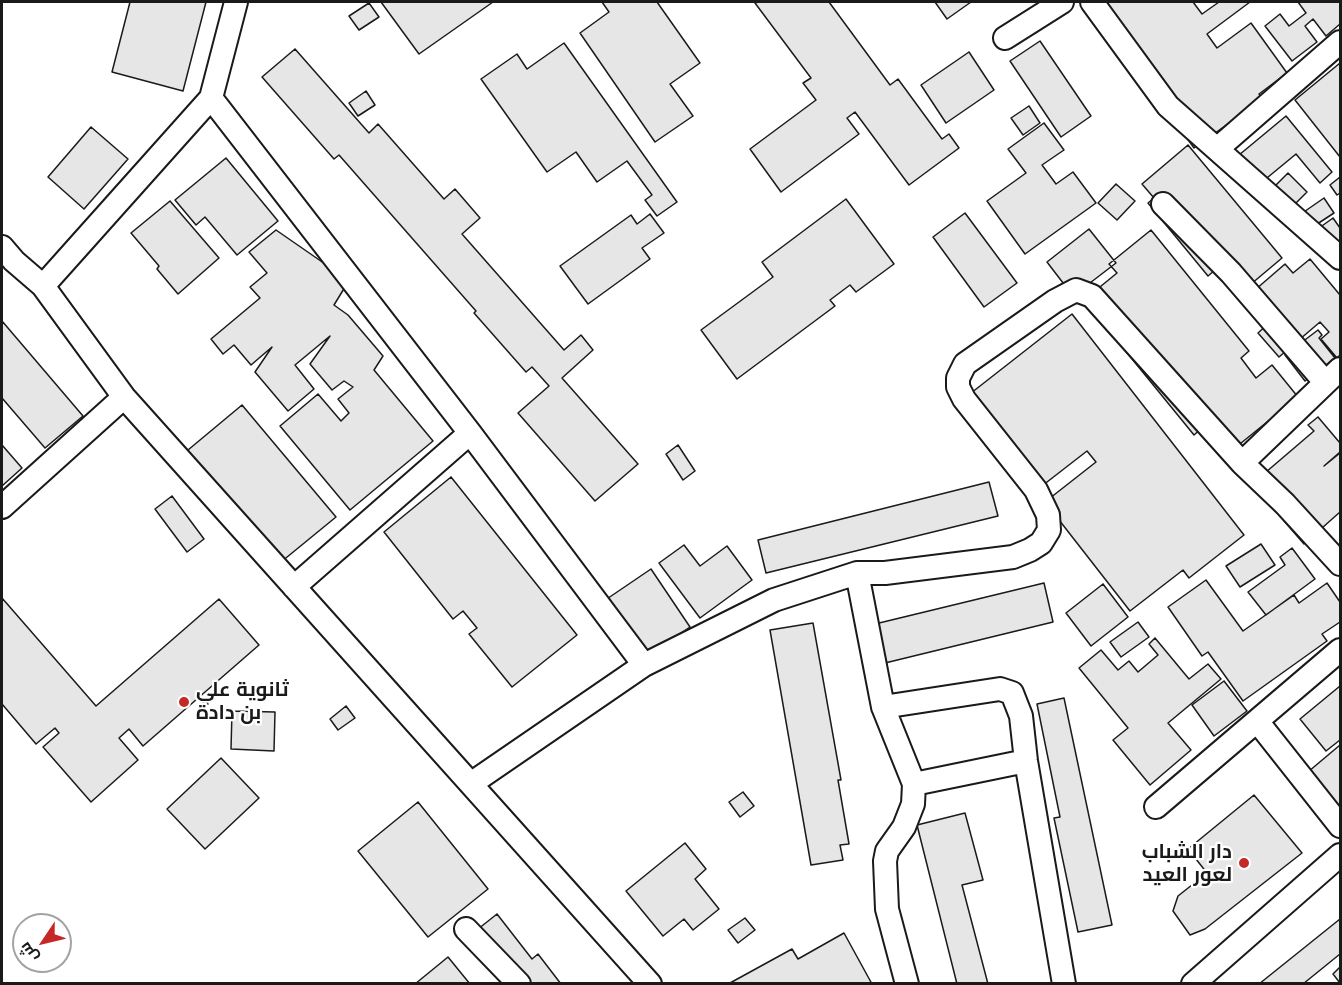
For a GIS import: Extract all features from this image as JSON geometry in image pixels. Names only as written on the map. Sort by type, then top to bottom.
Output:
[{"type":"street","points":[[43,286],[211,98],[236,2]]},
{"type":"street","points":[[1005,38],[1062,2]]},
{"type":"street","points":[[1092,2],[1168,106],[1341,258]]},
{"type":"street","points":[[1217,149],[1341,42]]},
{"type":"street","points":[[211,98],[470,433],[644,665]]},
{"type":"street","points":[[1163,204],[1333,375],[1242,463]]},
{"type":"street","points":[[6,260],[43,286],[124,397],[650,984]]},
{"type":"street","points":[[472,783],[644,665],[774,600],[858,573],[885,573],[1012,557],[1041,543],[1048,530],[1048,515],[1036,490],[964,399],[958,387],[958,378],[965,364],[1055,301],[1076,290],[1092,296],[1242,463],[1285,504],[1341,564]]},
{"type":"street","points":[[2,507],[124,397]]},
{"type":"street","points":[[294,587],[470,433]]},
{"type":"street","points":[[858,573],[883,707],[914,784],[913,804],[904,827],[887,851],[885,861],[887,909],[907,984]]},
{"type":"street","points":[[1156,807],[1341,650]]},
{"type":"street","points":[[883,707],[1000,689],[1011,693],[1021,716],[1026,760],[1064,984]]},
{"type":"street","points":[[1257,721],[1341,826]]},
{"type":"street","points":[[914,784],[1026,760]]},
{"type":"street","points":[[1192,984],[1341,855]]},
{"type":"street","points":[[466,929],[519,984]]},
{"type":"building","points":[[130,2],[206,2],[183,91],[112,72]]},
{"type":"building","points":[[381,2],[493,2],[419,54]]},
{"type":"building","points":[[602,2],[657,2],[700,63],[670,84],[693,116],[655,142],[580,33],[609,12]]},
{"type":"building","points":[[829,2],[890,85],[898,79],[942,139],[949,134],[959,148],[909,185],[855,112],[847,118],[859,134],[781,192],[750,149],[816,100],[803,83],[811,78],[755,3]]},
{"type":"building","points":[[935,2],[971,2],[947,19]]},
{"type":"building","points":[[1099,2],[1193,2],[1202,14],[1219,2],[1250,2],[1207,34],[1217,48],[1251,23],[1287,73],[1259,94],[1263,99],[1194,148],[1162,103],[1155,108],[1130,73]]},
{"type":"building","points":[[1298,2],[1340,2],[1340,24],[1326,36],[1313,19],[1305,26],[1317,42],[1292,61],[1265,26],[1280,14],[1289,26],[1306,13]]},
{"type":"building","points":[[369,3],[379,17],[359,30],[349,16]]},
{"type":"building","points":[[1040,41],[1091,116],[1061,137],[1010,61]]},
{"type":"building","points":[[564,43],[677,202],[657,216],[645,200],[652,195],[627,161],[597,182],[576,152],[547,172],[481,79],[517,54],[527,69]]},
{"type":"building","points":[[295,49],[369,133],[378,124],[444,199],[455,189],[480,218],[462,234],[564,350],[581,335],[593,350],[562,378],[638,464],[595,501],[518,413],[549,386],[532,367],[526,372],[474,313],[476,311],[339,155],[334,159],[262,77]]},
{"type":"building","points":[[969,52],[994,90],[946,123],[921,85]]},
{"type":"building","points":[[1340,63],[1340,157],[1295,100]]},
{"type":"building","points":[[366,91],[375,105],[358,116],[349,103]]},
{"type":"building","points":[[1029,106],[1040,123],[1023,135],[1011,118]]},
{"type":"building","points":[[1286,116],[1332,172],[1320,183],[1296,154],[1256,187],[1233,160]]},
{"type":"building","points":[[1044,123],[1064,150],[1042,165],[1056,184],[1073,172],[1096,203],[1025,254],[987,201],[1026,173],[1008,149]]},
{"type":"building","points":[[91,127],[128,159],[84,209],[48,177]]},
{"type":"building","points":[[1188,145],[1282,258],[1244,290],[1222,264],[1208,276],[1148,203],[1154,198],[1142,184]]},
{"type":"building","points":[[226,158],[278,221],[237,255],[205,217],[196,225],[175,200]]},
{"type":"building","points":[[1288,173],[1307,192],[1288,211],[1269,192]]},
{"type":"building","points":[[1340,177],[1340,193],[1337,195],[1330,185]]},
{"type":"building","points":[[1116,184],[1135,201],[1117,220],[1098,203]]},
{"type":"building","points":[[1324,198],[1334,213],[1308,230],[1298,216]]},
{"type":"building","points":[[846,199],[894,264],[856,292],[850,285],[830,300],[835,306],[737,379],[701,330],[773,277],[762,262]]},
{"type":"building","points":[[170,201],[219,258],[178,294],[157,269],[159,266],[131,233]]},
{"type":"building","points":[[965,213],[1017,283],[984,307],[933,237]]},
{"type":"building","points":[[650,214],[664,233],[642,248],[650,259],[588,304],[560,266],[631,215],[637,224]]},
{"type":"building","points":[[1333,218],[1340,228],[1340,254],[1312,233]]},
{"type":"building","points":[[1089,229],[1116,263],[1073,296],[1047,262]]},
{"type":"building","points":[[276,230],[328,266],[345,287],[334,305],[348,315],[383,356],[374,370],[433,441],[350,510],[280,426],[318,394],[341,421],[349,413],[338,399],[353,387],[344,381],[332,390],[310,364],[330,336],[295,365],[314,389],[288,411],[255,372],[272,347],[251,365],[234,345],[223,354],[211,339],[260,298],[250,287],[267,273],[249,252]]},
{"type":"building","points":[[1151,230],[1249,351],[1241,358],[1256,378],[1272,365],[1298,397],[1225,456],[1202,428],[1194,435],[1084,300],[1117,273],[1109,264]]},
{"type":"building","points":[[1310,259],[1340,295],[1340,355],[1337,358],[1321,339],[1329,332],[1320,322],[1279,357],[1258,333],[1270,322],[1248,296],[1285,264],[1293,273]]},
{"type":"building","points":[[1072,314],[1244,535],[1189,578],[1183,570],[1130,611],[1045,502],[1096,462],[1087,451],[1029,496],[957,404]]},
{"type":"building","points":[[2,321],[83,416],[45,448],[2,398]]},
{"type":"building","points":[[1318,330],[1322,335],[1319,338],[1335,358],[1305,381],[1285,355]]},
{"type":"building","points":[[242,405],[336,517],[281,562],[182,455]]},
{"type":"building","points":[[1318,417],[1340,443],[1340,452],[1324,466],[1340,453],[1340,512],[1304,544],[1252,484],[1314,431],[1308,425]]},
{"type":"building","points":[[2,445],[22,468],[2,486]]},
{"type":"building","points":[[678,445],[695,471],[683,480],[666,454]]},
{"type":"building","points":[[451,477],[577,635],[512,687],[469,634],[477,628],[463,611],[453,619],[384,532]]},
{"type":"building","points":[[989,482],[998,516],[766,573],[758,540]]},
{"type":"building","points":[[172,496],[204,539],[187,552],[155,509]]},
{"type":"building","points":[[1261,544],[1275,565],[1240,587],[1226,566]]},
{"type":"building","points":[[684,545],[700,566],[727,546],[752,580],[700,618],[659,563]]},
{"type":"building","points":[[1292,548],[1315,579],[1266,615],[1248,592],[1285,565],[1280,557]]},
{"type":"building","points":[[651,569],[690,627],[634,665],[595,607]]},
{"type":"building","points":[[1206,580],[1243,631],[1294,595],[1299,603],[1327,583],[1340,602],[1340,622],[1322,634],[1327,641],[1243,701],[1208,652],[1202,656],[1168,607]]},
{"type":"building","points":[[1044,583],[1053,622],[885,663],[875,624]]},
{"type":"building","points":[[1103,584],[1128,617],[1091,646],[1066,613]]},
{"type":"building","points":[[2,598],[96,706],[219,599],[259,645],[143,746],[129,729],[119,738],[138,760],[91,802],[43,747],[59,733],[55,728],[36,744],[2,704]]},
{"type":"building","points":[[1138,622],[1149,637],[1121,657],[1110,642]]},
{"type":"building","points":[[813,623],[841,780],[838,780],[849,844],[840,845],[843,860],[811,865],[770,630]]},
{"type":"building","points":[[1155,638],[1189,679],[1208,664],[1221,679],[1168,723],[1191,750],[1150,785],[1113,740],[1128,728],[1079,668],[1101,650],[1118,670],[1129,661],[1138,672],[1158,655],[1149,644]]},
{"type":"building","points":[[1224,681],[1247,711],[1214,736],[1192,705]]},
{"type":"building","points":[[1340,686],[1340,740],[1326,751],[1300,719]]},
{"type":"building","points":[[1064,698],[1112,925],[1078,932],[1054,818],[1060,817],[1037,704]]},
{"type":"building","points":[[346,706],[355,718],[338,730],[330,719]]},
{"type":"building","points":[[232,711],[275,712],[274,751],[231,749]]},
{"type":"building","points":[[1340,745],[1340,817],[1302,777]]},
{"type":"building","points":[[221,758],[259,798],[205,849],[167,809]]},
{"type":"building","points":[[743,792],[754,806],[740,817],[729,802]]},
{"type":"building","name":"دار الشباب لعور العيد","points":[[1254,795],[1302,853],[1205,929],[1190,935],[1173,911],[1178,896],[1207,873],[1188,849]]},
{"type":"building","points":[[418,802],[488,889],[428,937],[358,851]]},
{"type":"building","points":[[965,813],[983,880],[962,885],[988,984],[957,984],[917,825]]},
{"type":"building","points":[[685,843],[706,869],[695,879],[719,909],[693,930],[684,919],[663,936],[626,891]]},
{"type":"building","points":[[497,914],[532,959],[538,954],[561,984],[505,984],[468,937]]},
{"type":"building","points":[[745,918],[755,930],[738,943],[728,930]]},
{"type":"building","points":[[1340,919],[1340,954],[1303,984],[1259,984]]},
{"type":"building","points":[[844,933],[872,984],[730,983],[792,949],[798,959]]},
{"type":"building","points":[[448,957],[470,984],[415,984]]},
{"type":"building","points":[[1340,967],[1340,983],[1333,974]]},
{"type":"place","name":"ثانوية علي بن دادة","points":[[184,702]]},
{"type":"place","name":"دار الشباب لعور العيد","points":[[1244,863]]}]
